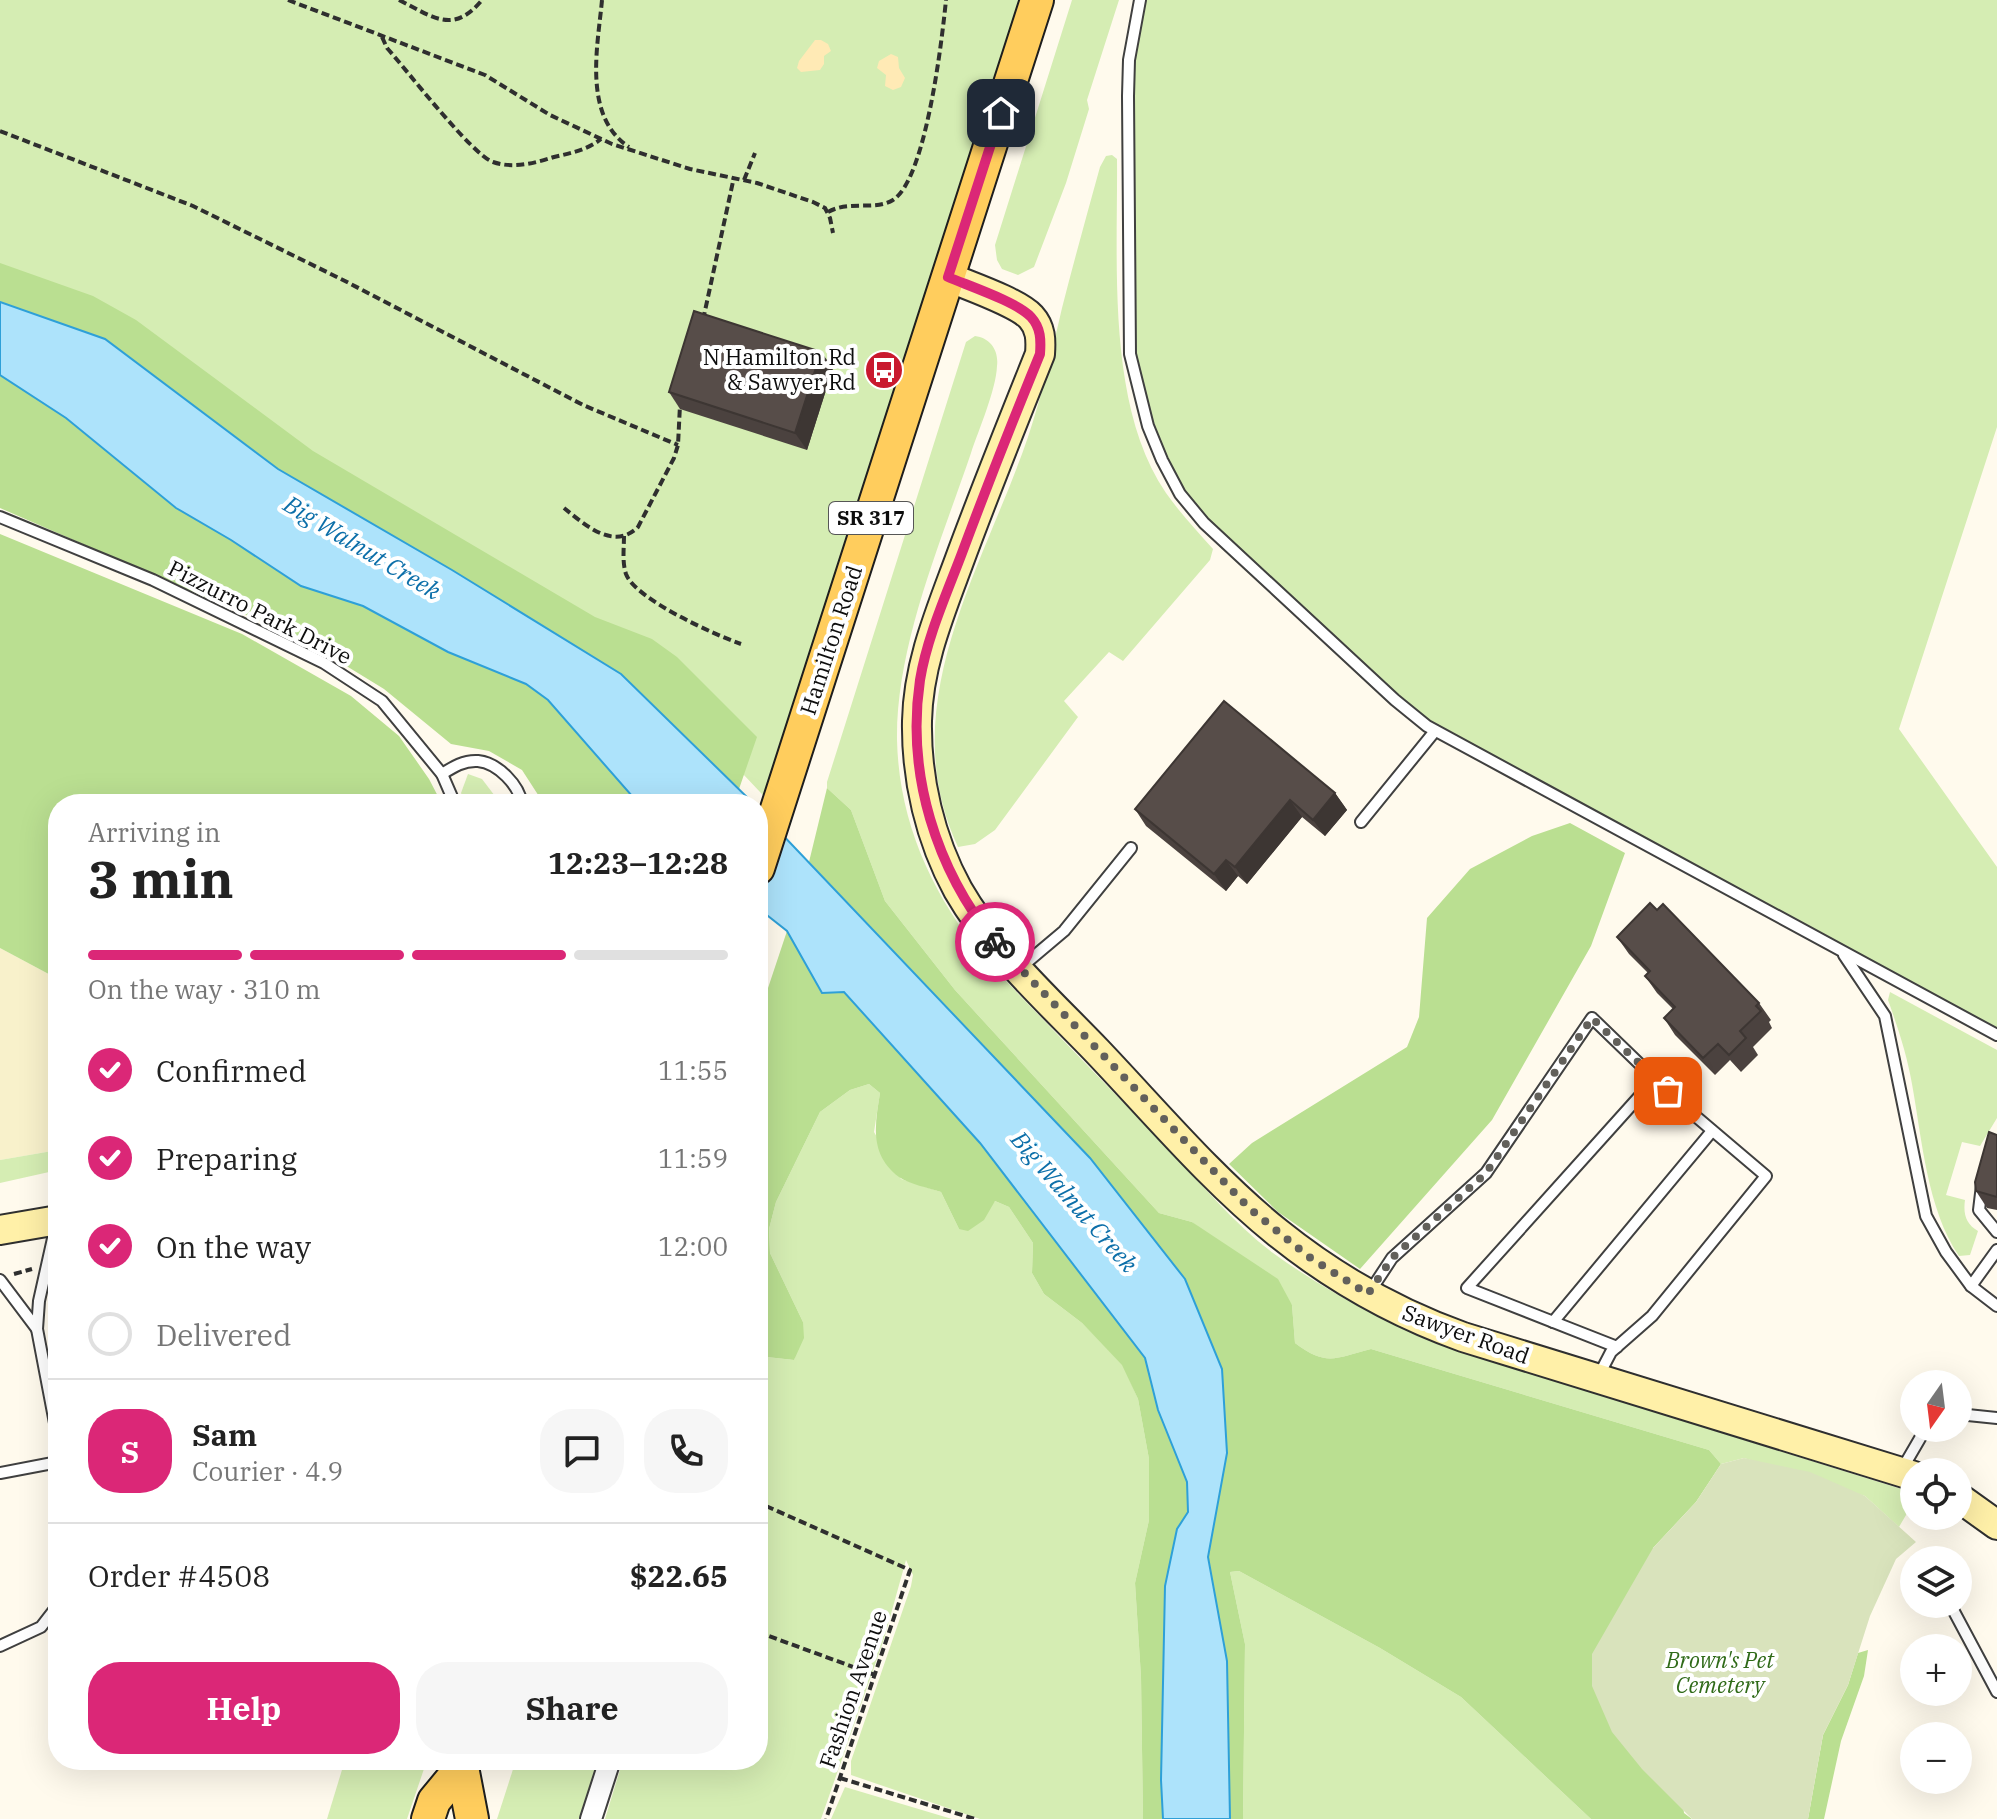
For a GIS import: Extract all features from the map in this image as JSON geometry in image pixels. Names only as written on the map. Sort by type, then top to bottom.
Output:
[{"type":"main road","name":"Hamilton Road","points":[[768,837],[1037,0]]},
{"type":"main road","points":[[428,1819],[434,1801],[458,1770]]},
{"type":"main road","points":[[464,1770],[472,1819]]},
{"type":"street","name":"Sawyer Road","points":[[948,277],[1031,316],[1041,338],[1040,354],[990,477],[920,678],[917,721],[922,788],[942,856],[980,923],[1019,969],[1249,1208],[1309,1257],[1368,1294],[1416,1320],[1900,1471]]},
{"type":"street","points":[[0,1230],[48,1222]]},
{"type":"street","points":[[1972,1507],[1997,1525]]},
{"type":"street","points":[[591,1819],[607,1770]]},
{"type":"lane","points":[[1140,0],[1129,60],[1130,354],[1148,426],[1180,494],[1204,523],[1395,700],[1435,731],[1997,1035]]},
{"type":"lane","name":"Pizzurro Park Drive","points":[[0,517],[153,580],[324,663],[382,701],[442,774],[451,794]]},
{"type":"lane","points":[[1361,822],[1435,731]]},
{"type":"lane","points":[[442,774],[458,764],[480,761],[507,775],[519,794]]},
{"type":"lane","points":[[1019,969],[1064,931],[1131,848]]},
{"type":"lane","points":[[1841,951],[1885,1016],[1926,1216],[1946,1252],[1971,1286],[1997,1306]]},
{"type":"lane","points":[[1368,1294],[1392,1258],[1486,1173],[1592,1018],[1712,1131],[1766,1176],[1652,1316],[1611,1352],[1598,1378]]},
{"type":"lane","points":[[1617,1347],[1467,1288],[1655,1079]]},
{"type":"lane","points":[[1553,1322],[1712,1131]]},
{"type":"lane","points":[[1986,1171],[1979,1210],[1997,1232]]},
{"type":"lane","points":[[1971,1286],[1997,1250]]},
{"type":"lane","points":[[48,1263],[39,1301],[37,1329],[48,1387]]},
{"type":"lane","points":[[0,1280],[37,1329]]},
{"type":"lane","points":[[1972,1415],[1997,1418]]},
{"type":"lane","points":[[0,1473],[48,1464]]},
{"type":"lane","points":[[0,1646],[41,1627],[48,1618]]},
{"type":"lane","points":[[1957,1618],[1997,1692]]},
{"type":"path","points":[[288,0],[485,75],[550,115],[601,139],[690,169],[734,177],[813,202],[825,208],[833,233]]},
{"type":"path","points":[[399,0],[442,21],[451,22],[468,16],[482,0]]},
{"type":"path","points":[[602,0],[595,62],[597,89],[615,132],[635,150]]},
{"type":"path","points":[[827,212],[839,206],[892,201],[908,181],[929,112],[946,0]]},
{"type":"path","points":[[381,35],[387,48],[458,131],[494,163],[516,165],[535,162],[591,147],[601,139]]},
{"type":"path","points":[[0,131],[193,206],[345,281],[572,400],[678,445]]},
{"type":"path","points":[[744,180],[755,153]]},
{"type":"path","points":[[700,330],[734,177]]},
{"type":"path","points":[[564,508],[594,530],[614,537],[624,536],[638,527],[674,458],[678,445],[680,394]]},
{"type":"path","points":[[624,536],[626,573],[633,586],[711,633],[741,644]]},
{"type":"path","name":"Fashion Avenue","points":[[768,1507],[910,1570],[826,1819]]},
{"type":"path","points":[[768,1636],[875,1675]]},
{"type":"path","points":[[840,1778],[975,1819]]},
{"type":"shaded area","points":[[0,948],[48,974],[48,1152],[0,1160]]},
{"type":"green space","points":[[0,0],[1037,0],[777,810],[768,800],[768,794],[762,794],[643,668],[0,283]]},
{"type":"green space","points":[[1072,0],[1119,0],[1087,100],[1089,109],[1066,183],[1034,267],[1018,275],[1002,269],[995,245]]},
{"type":"green space","points":[[1140,0],[1997,0],[1997,427],[1899,729],[1997,867],[1997,1035],[1427,726],[1204,523],[1162,460],[1130,354],[1128,96]]},
{"type":"green space","points":[[1112,155],[1117,159],[1119,332],[1133,418],[1147,458],[1166,493],[1213,549],[1210,560],[1123,661],[1109,652],[1064,701],[1078,717],[995,830],[975,844],[958,847],[940,794],[935,742],[939,690],[951,638],[1033,421],[1100,167],[1106,156]]},
{"type":"green space","points":[[0,263],[93,296],[136,320],[313,451],[595,617],[652,639],[677,657],[757,737],[739,789],[621,674],[452,570],[278,469],[105,340],[0,302]]},
{"type":"green space","points":[[975,336],[989,342],[995,350],[996,376],[987,410],[922,594],[904,668],[897,740],[904,800],[922,856],[948,907],[982,956],[1231,1216],[1273,1253],[1316,1282],[1385,1320],[1456,1350],[1900,1489],[1899,1527],[1865,1496],[1744,1458],[1721,1464],[1709,1450],[1371,1349],[1332,1358],[1306,1351],[1295,1343],[1292,1305],[1192,1222],[1159,1213],[955,990],[885,901],[851,810],[827,788],[827,782],[966,342]]},
{"type":"green space","points":[[0,375],[66,418],[176,508],[301,586],[363,606],[448,652],[526,684],[548,700],[630,794],[538,794],[522,770],[489,751],[451,744],[384,689],[304,640],[0,508]]},
{"type":"green space","points":[[0,534],[242,634],[351,696],[399,736],[437,794],[48,794],[48,974],[0,948]]},
{"type":"green space","points":[[468,774],[482,779],[493,794],[461,794]]},
{"type":"green space","points":[[827,788],[851,810],[885,901],[955,990],[1159,1213],[1192,1222],[1278,1279],[1292,1305],[1295,1343],[1324,1358],[1371,1349],[1709,1450],[1721,1464],[1696,1502],[1653,1548],[1684,1813],[1692,1819],[1591,1819],[1461,1697],[1380,1648],[1239,1571],[1230,1572],[1245,1644],[1243,1819],[1230,1819],[1227,1661],[1208,1557],[1227,1453],[1185,1279],[1090,1158],[809,862]]},
{"type":"green space","points":[[1570,823],[1625,853],[1591,946],[1492,1120],[1360,1269],[1278,1212],[1229,1164],[1252,1143],[1407,1047],[1419,1017],[1427,918],[1470,869],[1532,836]]},
{"type":"green space","points":[[787,931],[822,993],[844,992],[980,1143],[1145,1358],[1158,1410],[1187,1482],[1188,1512],[1177,1529],[1165,1586],[1163,1819],[1143,1819],[1141,1677],[1135,1583],[1149,1520],[1149,1459],[1138,1399],[1122,1365],[1082,1323],[1044,1294],[1032,1273],[1033,1243],[1009,1207],[995,1201],[984,1220],[968,1231],[959,1229],[941,1192],[903,1179],[889,1168],[878,1149],[876,1138],[880,1093],[869,1084],[850,1090],[820,1112],[776,1202],[769,1229],[770,1253],[803,1322],[804,1338],[794,1360],[768,1357],[768,988]]},
{"type":"green space","points":[[1890,992],[1997,1050],[1997,1118],[1980,1146],[1962,1142],[1946,1195],[1965,1200],[1966,1218],[1978,1231],[1970,1255],[1959,1256],[1948,1237],[1933,1195],[1908,1063],[1888,1000]]},
{"type":"green space","points":[[869,1084],[880,1093],[874,1132],[901,1179],[941,1192],[959,1229],[995,1201],[1009,1207],[1033,1243],[1032,1273],[1044,1294],[1082,1323],[1123,1365],[1138,1399],[1149,1459],[1149,1520],[1135,1583],[1141,1677],[1143,1819],[980,1819],[851,1775],[851,1761],[911,1586],[913,1575],[906,1560],[884,1639],[821,1819],[605,1819],[620,1770],[768,1770],[768,1357],[794,1360],[803,1322],[770,1253],[769,1229],[776,1202],[820,1112],[850,1090]]},
{"type":"green space","points":[[48,1152],[48,1172],[0,1183],[0,1160]]},
{"type":"green space","name":"Brown's Pet Cemetery","points":[[1744,1458],[1810,1472],[1865,1496],[1916,1542],[1911,1546],[1900,1546],[1900,1556],[1870,1616],[1848,1685],[1823,1735],[1808,1819],[1692,1819],[1642,1769],[1612,1732],[1592,1686],[1592,1654],[1653,1548],[1696,1502],[1721,1464]]},
{"type":"green space","points":[[1239,1571],[1380,1648],[1461,1697],[1591,1819],[1243,1819],[1245,1644],[1230,1572]]},
{"type":"green space","points":[[1868,1650],[1864,1676],[1841,1741],[1824,1819],[1808,1819],[1823,1735],[1848,1685],[1858,1653]]},
{"type":"green space","points":[[342,1770],[424,1770],[407,1819],[327,1819]]},
{"type":"green space","points":[[513,1770],[598,1770],[583,1819],[497,1819]]},
{"type":"green space","points":[[845,1787],[952,1819],[831,1819]]},
{"type":"sand","points":[[815,40],[828,44],[831,51],[824,56],[820,70],[801,72],[797,68],[799,61]]},
{"type":"sand","points":[[891,54],[898,57],[899,68],[905,78],[901,87],[893,90],[885,86],[886,75],[877,68],[879,61]]},
{"type":"water","name":"Big Walnut Creek","points":[[0,302],[105,339],[278,469],[452,570],[621,674],[744,794],[630,794],[548,700],[526,684],[448,652],[363,606],[301,586],[176,508],[66,418],[0,375]]},
{"type":"water","name":"Big Walnut Creek","points":[[768,820],[1090,1158],[1185,1279],[1222,1369],[1227,1453],[1208,1557],[1227,1661],[1230,1819],[1163,1819],[1165,1586],[1177,1529],[1188,1512],[1187,1482],[1158,1410],[1145,1358],[980,1143],[844,992],[822,993],[787,931],[768,916]]},
{"type":"building","points":[[694,311],[821,352],[795,433],[669,392]]},
{"type":"building","points":[[1224,701],[1335,793],[1313,820],[1290,800],[1235,867],[1226,860],[1214,874],[1135,809]]},
{"type":"building","points":[[1650,903],[1657,910],[1663,904],[1759,1003],[1756,1006],[1761,1011],[1740,1031],[1746,1038],[1729,1055],[1718,1044],[1703,1058],[1664,1018],[1675,1007],[1645,976],[1650,971],[1617,937]]},
{"type":"building","points":[[1989,1132],[1997,1135],[1997,1197],[1976,1191],[1975,1182]]},
{"type":"way so far","points":[[995,942],[1249,1208],[1309,1257],[1368,1294],[1392,1258],[1486,1173],[1592,1018],[1668,1091]]},
{"type":"place","name":"N Hamilton Rd & Sawyer Rd","points":[[884,370]]},
{"type":"route","points":[[995,942],[958,889],[942,856],[922,788],[917,721],[920,678],[933,634],[990,477],[1040,354],[1041,338],[1031,316],[948,277],[1001,113]]}]
